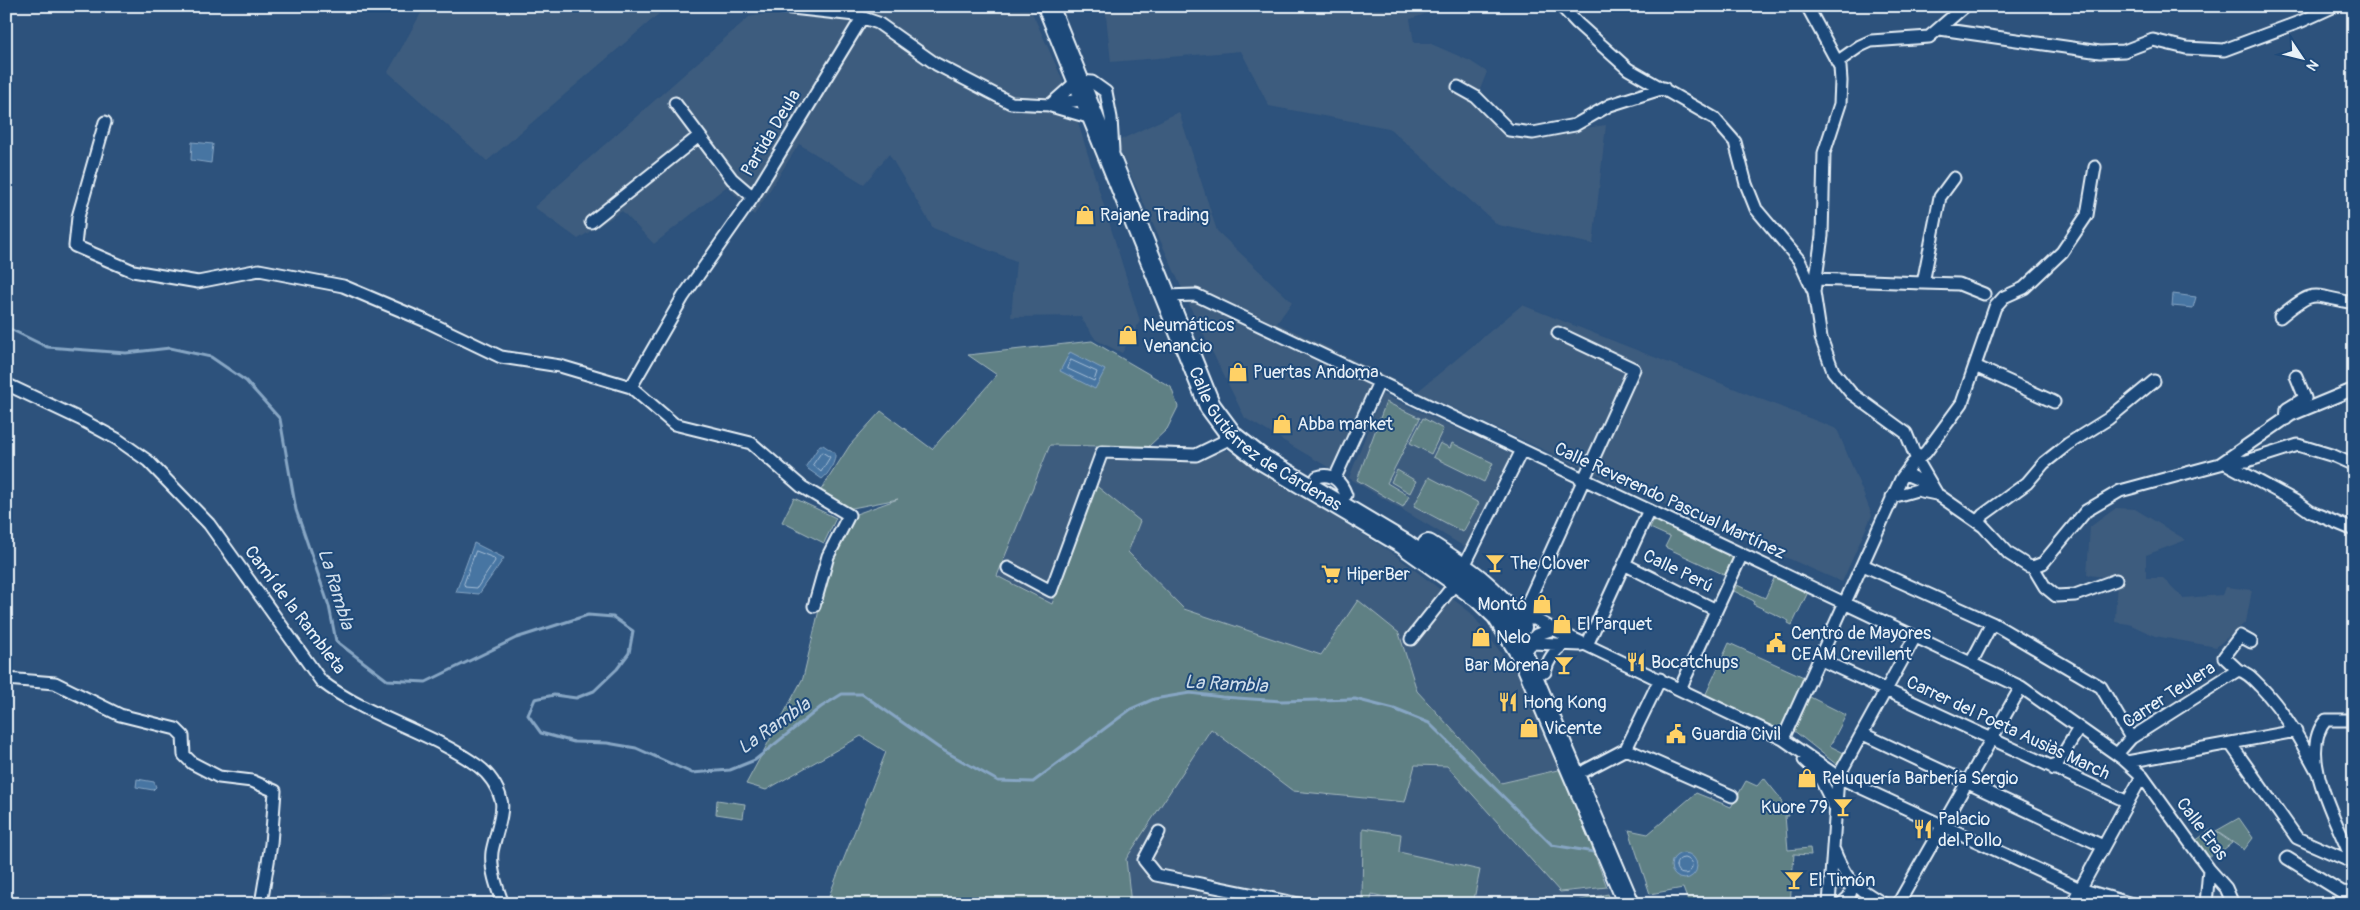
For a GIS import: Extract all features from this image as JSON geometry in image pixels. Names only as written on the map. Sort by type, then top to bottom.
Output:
[{"type":"highway","points":[[1048,6],[1196,369]]},
{"type":"highway","name":"Calle Gutiérrez de Cárdenas","points":[[1196,369],[1210,406],[1233,437],[1261,459],[1460,575]]},
{"type":"highway","name":"Calle Gutiérrez de Cárdenas","points":[[1196,369],[1214,401],[1241,428],[1269,449],[1326,477],[1346,495],[1460,575],[1501,609],[1545,672],[1642,904]]},
{"type":"highway","name":"Calle Gutiérrez de Cárdenas","points":[[1528,650],[1628,904]]},
{"type":"street","points":[[774,6],[862,18],[878,23],[936,64],[1010,103],[1050,105],[1086,99]]},
{"type":"street","points":[[1561,6],[1577,24],[1628,69],[1714,118],[1735,142],[1746,184],[1756,209],[1799,260],[1814,292],[1821,338],[1833,371],[1851,393],[1906,433],[1917,460],[1937,494]]},
{"type":"street","points":[[1807,6],[1838,62],[1841,81],[1840,104],[1824,153],[1822,236],[1814,292]]},
{"type":"street","points":[[1838,62],[1866,43],[1878,40],[1922,38],[1934,34],[1950,17],[1964,6]]},
{"type":"street","points":[[1940,29],[2100,52],[2124,51],[2153,40],[2186,48],[2224,50],[2302,21],[2334,6]]},
{"type":"street","name":"Partida Deula","points":[[675,103],[732,179],[753,197],[862,18]]},
{"type":"street","points":[[1050,105],[1077,81],[1092,82],[1106,92],[1118,178]]},
{"type":"street","points":[[1458,87],[1476,97],[1510,130],[1533,133],[1575,124],[1610,105],[1664,88]]},
{"type":"street","points":[[1050,105],[1095,119]]},
{"type":"street","points":[[105,122],[78,217],[74,246],[133,272],[198,282],[259,270],[343,286],[426,321],[501,357],[560,366],[631,387],[674,424],[751,443],[802,487],[849,516],[828,556],[814,606]]},
{"type":"street","points":[[591,222],[699,136]]},
{"type":"street","points":[[1783,739],[1903,476],[1926,452],[1962,403],[1995,307],[2004,298],[2024,288],[2062,252],[2087,215],[2094,167]]},
{"type":"street","points":[[1923,282],[1940,197],[1954,178]]},
{"type":"street","points":[[631,387],[683,297],[753,197]]},
{"type":"street","points":[[1816,279],[1959,284],[1984,294]]},
{"type":"street","name":"Calle Reverendo Pascual Martínez","points":[[1165,296],[1196,295],[2021,687],[2117,754],[2142,776]]},
{"type":"street","points":[[2280,318],[2300,300],[2312,295],[2354,303]]},
{"type":"street","points":[[1532,619],[1528,610],[1529,600],[1634,369],[1558,332]]},
{"type":"street","points":[[1975,366],[2054,402]]},
{"type":"street","points":[[2286,419],[2287,409],[2305,398],[2296,376]]},
{"type":"street","points":[[1977,522],[1983,515],[2027,483],[2044,463],[2108,419],[2154,381]]},
{"type":"street","points":[[1326,477],[1380,382]]},
{"type":"street","name":"Camí de la Rambleta","points":[[6,384],[117,439],[148,461],[209,524],[321,681],[340,696],[439,744],[479,766],[495,784],[502,802],[492,854],[496,886],[503,904]]},
{"type":"street","points":[[1903,476],[1924,482],[1937,494],[1977,522],[2010,554],[2028,566],[2033,567],[2043,563],[2086,511],[2120,491],[2211,467],[2223,462],[2286,419],[2354,389]]},
{"type":"street","points":[[1008,568],[1051,590],[1102,452],[1196,455],[1233,437]]},
{"type":"street","points":[[2223,462],[2247,461],[2298,445],[2334,456],[2354,465]]},
{"type":"street","points":[[1411,639],[1460,575],[1522,450]]},
{"type":"street","points":[[2223,462],[2297,502],[2311,512],[2354,530]]},
{"type":"street","points":[[1903,476],[1917,490]]},
{"type":"street","points":[[1892,497],[1917,490],[1937,494]]},
{"type":"street","points":[[1587,645],[1649,510]]},
{"type":"street","points":[[1680,689],[1742,554]]},
{"type":"street","name":"Calle Perú","points":[[1624,564],[1716,610]]},
{"type":"street","points":[[1863,565],[1992,623],[2101,687],[2131,738]]},
{"type":"street","points":[[2033,567],[2045,587],[2056,596],[2075,595],[2116,580]]},
{"type":"street","points":[[1501,609],[1532,619],[1783,739],[1838,777],[2080,889],[2132,904]]},
{"type":"street","points":[[1971,663],[1992,623]]},
{"type":"street","points":[[1528,650],[1536,635],[1553,629]]},
{"type":"street","points":[[2251,642],[2240,636],[2224,657],[2272,699],[2296,731],[2318,773],[2347,848],[2354,857]]},
{"type":"street","points":[[1829,904],[1838,777],[1915,637]]},
{"type":"street","points":[[1528,650],[1564,644],[1587,645]]},
{"type":"street","points":[[1545,672],[1550,657],[1556,649],[1564,644]]},
{"type":"street","name":"Carrer del Poeta Ausiàs March","points":[[1819,659],[2128,802]]},
{"type":"street","name":"Carrer Teulera","points":[[2117,754],[2131,738],[2240,670]]},
{"type":"street","points":[[6,679],[55,682],[120,715],[176,729],[182,736],[184,755],[192,763],[219,777],[252,781],[274,791],[271,844],[261,904]]},
{"type":"street","points":[[1586,770],[1626,749],[1660,680]]},
{"type":"street","points":[[1898,904],[2021,687]]},
{"type":"street","points":[[2318,773],[2315,741],[2320,727],[2326,720],[2354,720]]},
{"type":"street","points":[[2054,769],[2079,728]]},
{"type":"street","points":[[2127,762],[2296,731]]},
{"type":"street","points":[[1863,734],[2103,846]]},
{"type":"street","points":[[1783,739],[1817,772],[1835,808]]},
{"type":"street","points":[[2230,743],[2297,838],[2354,863]]},
{"type":"street","points":[[1626,749],[1732,796]]},
{"type":"street","points":[[1817,772],[1838,777]]},
{"type":"street","points":[[2072,904],[2142,776]]},
{"type":"street","name":"Calle Eras","points":[[2142,776],[2209,869],[2226,888],[2233,904]]},
{"type":"street","points":[[1159,832],[1144,860],[1156,875],[1299,904]]},
{"type":"street","points":[[1832,844],[1841,867],[1853,885]]},
{"type":"street","points":[[2287,858],[2342,892],[2354,892]]},
{"type":"street","points":[[2206,904],[2209,869]]},
{"type":"street","points":[[1831,879],[1853,885],[1884,904]]},
{"type":"street","points":[[1841,904],[1849,897],[1853,885]]},
{"type":"shaded area","points":[[425,6],[668,6],[487,161],[388,72]]},
{"type":"shaded area","points":[[810,6],[1029,6],[1069,94],[1140,321],[1122,353],[1096,340],[1080,316],[1011,317],[1016,261],[933,228],[889,154],[864,184],[799,144],[754,215],[727,186],[654,244],[622,211],[578,239],[534,207],[749,17]]},
{"type":"shaded area","points":[[1105,6],[1449,6],[1410,19],[1414,43],[1429,43],[1470,61],[1487,72],[1478,94],[1509,123],[1528,136],[1606,125],[1593,244],[1498,225],[1389,128],[1269,106],[1241,51],[1111,62]]},
{"type":"shaded area","points":[[1179,112],[1217,231],[1292,302],[1277,323],[1418,391],[1522,305],[1837,429],[1872,515],[1842,582],[1596,474],[1431,398],[1371,385],[1333,470],[1245,418],[1193,313],[1116,142]]},
{"type":"shaded area","points":[[1382,394],[1512,454],[1465,547],[1349,478]]},
{"type":"shaded area","points":[[1050,445],[1230,451],[1391,552],[1471,613],[1523,682],[1562,769],[1501,783],[1417,691],[1399,633],[1358,601],[1322,655],[1184,609],[1128,552],[1094,484],[1052,604],[997,576]]},
{"type":"shaded area","points":[[2116,508],[2135,509],[2186,540],[2146,555],[2146,578],[2163,578],[2183,598],[2223,595],[2226,587],[2252,590],[2246,622],[2216,647],[2155,636],[2129,624],[2115,622],[2117,578],[2087,575],[2090,527]]},
{"type":"shaded area","points":[[1211,729],[1293,791],[1415,765],[1447,766],[1560,892],[1607,887],[1613,904],[1131,904],[1126,859]]},
{"type":"shaded area","points":[[321,892],[363,897],[395,892],[398,904],[320,904]]},
{"type":"green space","points":[[1092,341],[1171,387],[1178,407],[1167,429],[1148,447],[1050,445],[997,576],[1052,604],[1094,484],[1140,521],[1128,552],[1184,609],[1321,655],[1358,600],[1399,633],[1417,691],[1501,783],[1562,769],[1607,887],[1560,892],[1447,766],[1415,765],[1405,802],[1293,791],[1211,729],[1126,859],[1131,904],[838,904],[829,896],[886,752],[861,736],[766,790],[746,784],[803,678],[831,559],[856,514],[898,499],[837,511],[817,496],[850,445],[881,411],[932,449],[997,375],[968,355]]},
{"type":"green space","points":[[1386,402],[1420,418],[1387,483],[1409,496],[1403,507],[1357,480]]},
{"type":"green space","points":[[1423,418],[1443,429],[1431,454],[1410,443]]},
{"type":"green space","points":[[1440,443],[1450,448],[1452,443],[1493,463],[1484,482],[1433,457]]},
{"type":"green space","points":[[1397,470],[1416,481],[1410,493],[1391,482]]},
{"type":"green space","points":[[1429,477],[1479,503],[1463,532],[1414,506]]},
{"type":"green space","points":[[794,498],[836,518],[824,543],[782,522]]},
{"type":"green space","points":[[1654,519],[1734,556],[1725,575],[1665,547],[1670,537],[1650,528]]},
{"type":"green space","points":[[1777,572],[1810,588],[1792,625],[1788,623],[1789,621],[1753,604],[1754,601],[1734,591],[1737,585],[1765,598]]},
{"type":"green space","points":[[1729,643],[1806,678],[1783,731],[1705,696]]},
{"type":"green space","points":[[1808,696],[1846,715],[1830,746],[1844,753],[1837,765],[1793,730]]},
{"type":"green space","points":[[1764,778],[1781,799],[1784,812],[1787,811],[1788,816],[1785,816],[1788,850],[1810,848],[1811,855],[1794,854],[1790,904],[1689,904],[1683,888],[1650,894],[1629,830],[1648,834],[1696,793],[1731,807],[1746,781],[1757,786]]},
{"type":"green space","points":[[717,800],[745,804],[743,818],[716,814]]},
{"type":"green space","points":[[2239,818],[2253,838],[2244,850],[2216,831]]},
{"type":"green space","points":[[1363,828],[1401,834],[1399,852],[1480,870],[1473,904],[1398,904],[1398,900],[1372,894],[1370,904],[1362,904]]},
{"type":"green space","points":[[2212,829],[2232,843],[2223,850],[2220,848],[2208,858],[2195,841]]},
{"type":"green space","points":[[1608,894],[1611,904],[1563,904]]},
{"type":"water","points":[[192,142],[213,144],[211,163],[191,160]]},
{"type":"water","points":[[2173,294],[2196,297],[2193,308],[2172,306]]},
{"type":"water","points":[[1070,352],[1105,370],[1095,389],[1060,371]]},
{"type":"water","points":[[820,445],[835,453],[832,467],[822,479],[806,466]]},
{"type":"water","points":[[474,543],[504,558],[479,594],[456,592]]},
{"type":"water","points":[[137,779],[154,782],[156,787],[153,790],[136,787]]},
{"type":"water","points":[[1684,853],[1693,857],[1697,866],[1693,875],[1684,879],[1675,875],[1671,866],[1675,857]]},
{"type":"waterway","name":"La Rambla","points":[[6,327],[47,347],[126,353],[170,348],[211,357],[246,381],[280,419],[296,510],[329,606],[336,641],[387,680],[426,682],[516,638],[588,615],[613,617],[633,631],[629,653],[617,669],[594,691],[576,698],[554,695],[535,699],[528,715],[541,733],[574,742],[607,743],[636,748],[692,773],[730,770],[755,760],[821,707],[842,694],[862,694],[939,748],[998,781],[1033,782],[1131,709],[1154,699],[1190,693],[1281,701],[1355,699],[1394,709],[1429,723],[1552,845],[1594,852]]},
{"type":"place","name":"Rajane Trading","points":[[1085,215]]},
{"type":"place","name":"Neumáticos Venancio","points":[[1128,335]]},
{"type":"place","name":"Puertas Andoma","points":[[1238,372]]},
{"type":"place","name":"Abba market","points":[[1282,424]]},
{"type":"place","name":"The Clover","points":[[1495,563]]},
{"type":"place","name":"HiperBer","points":[[1331,574]]},
{"type":"place","name":"Montó","points":[[1542,604]]},
{"type":"place","name":"El Parquet","points":[[1562,624]]},
{"type":"place","name":"Nelo","points":[[1481,637]]},
{"type":"place","name":"Centro de Mayores CEAM Crevillent","points":[[1776,643]]},
{"type":"place","name":"Bocatchups","points":[[1636,662]]},
{"type":"place","name":"Bar Morena","points":[[1564,665]]},
{"type":"place","name":"Hong Kong","points":[[1508,702]]},
{"type":"place","name":"Vicente","points":[[1529,728]]},
{"type":"place","name":"Guardia Civil","points":[[1676,734]]},
{"type":"place","name":"Peluquería Barbería Sergio","points":[[1807,778]]},
{"type":"place","name":"Kuore 79","points":[[1843,807]]},
{"type":"place","name":"Palacio del Pollo","points":[[1923,829]]},
{"type":"place","name":"El Timón","points":[[1794,880]]}]
